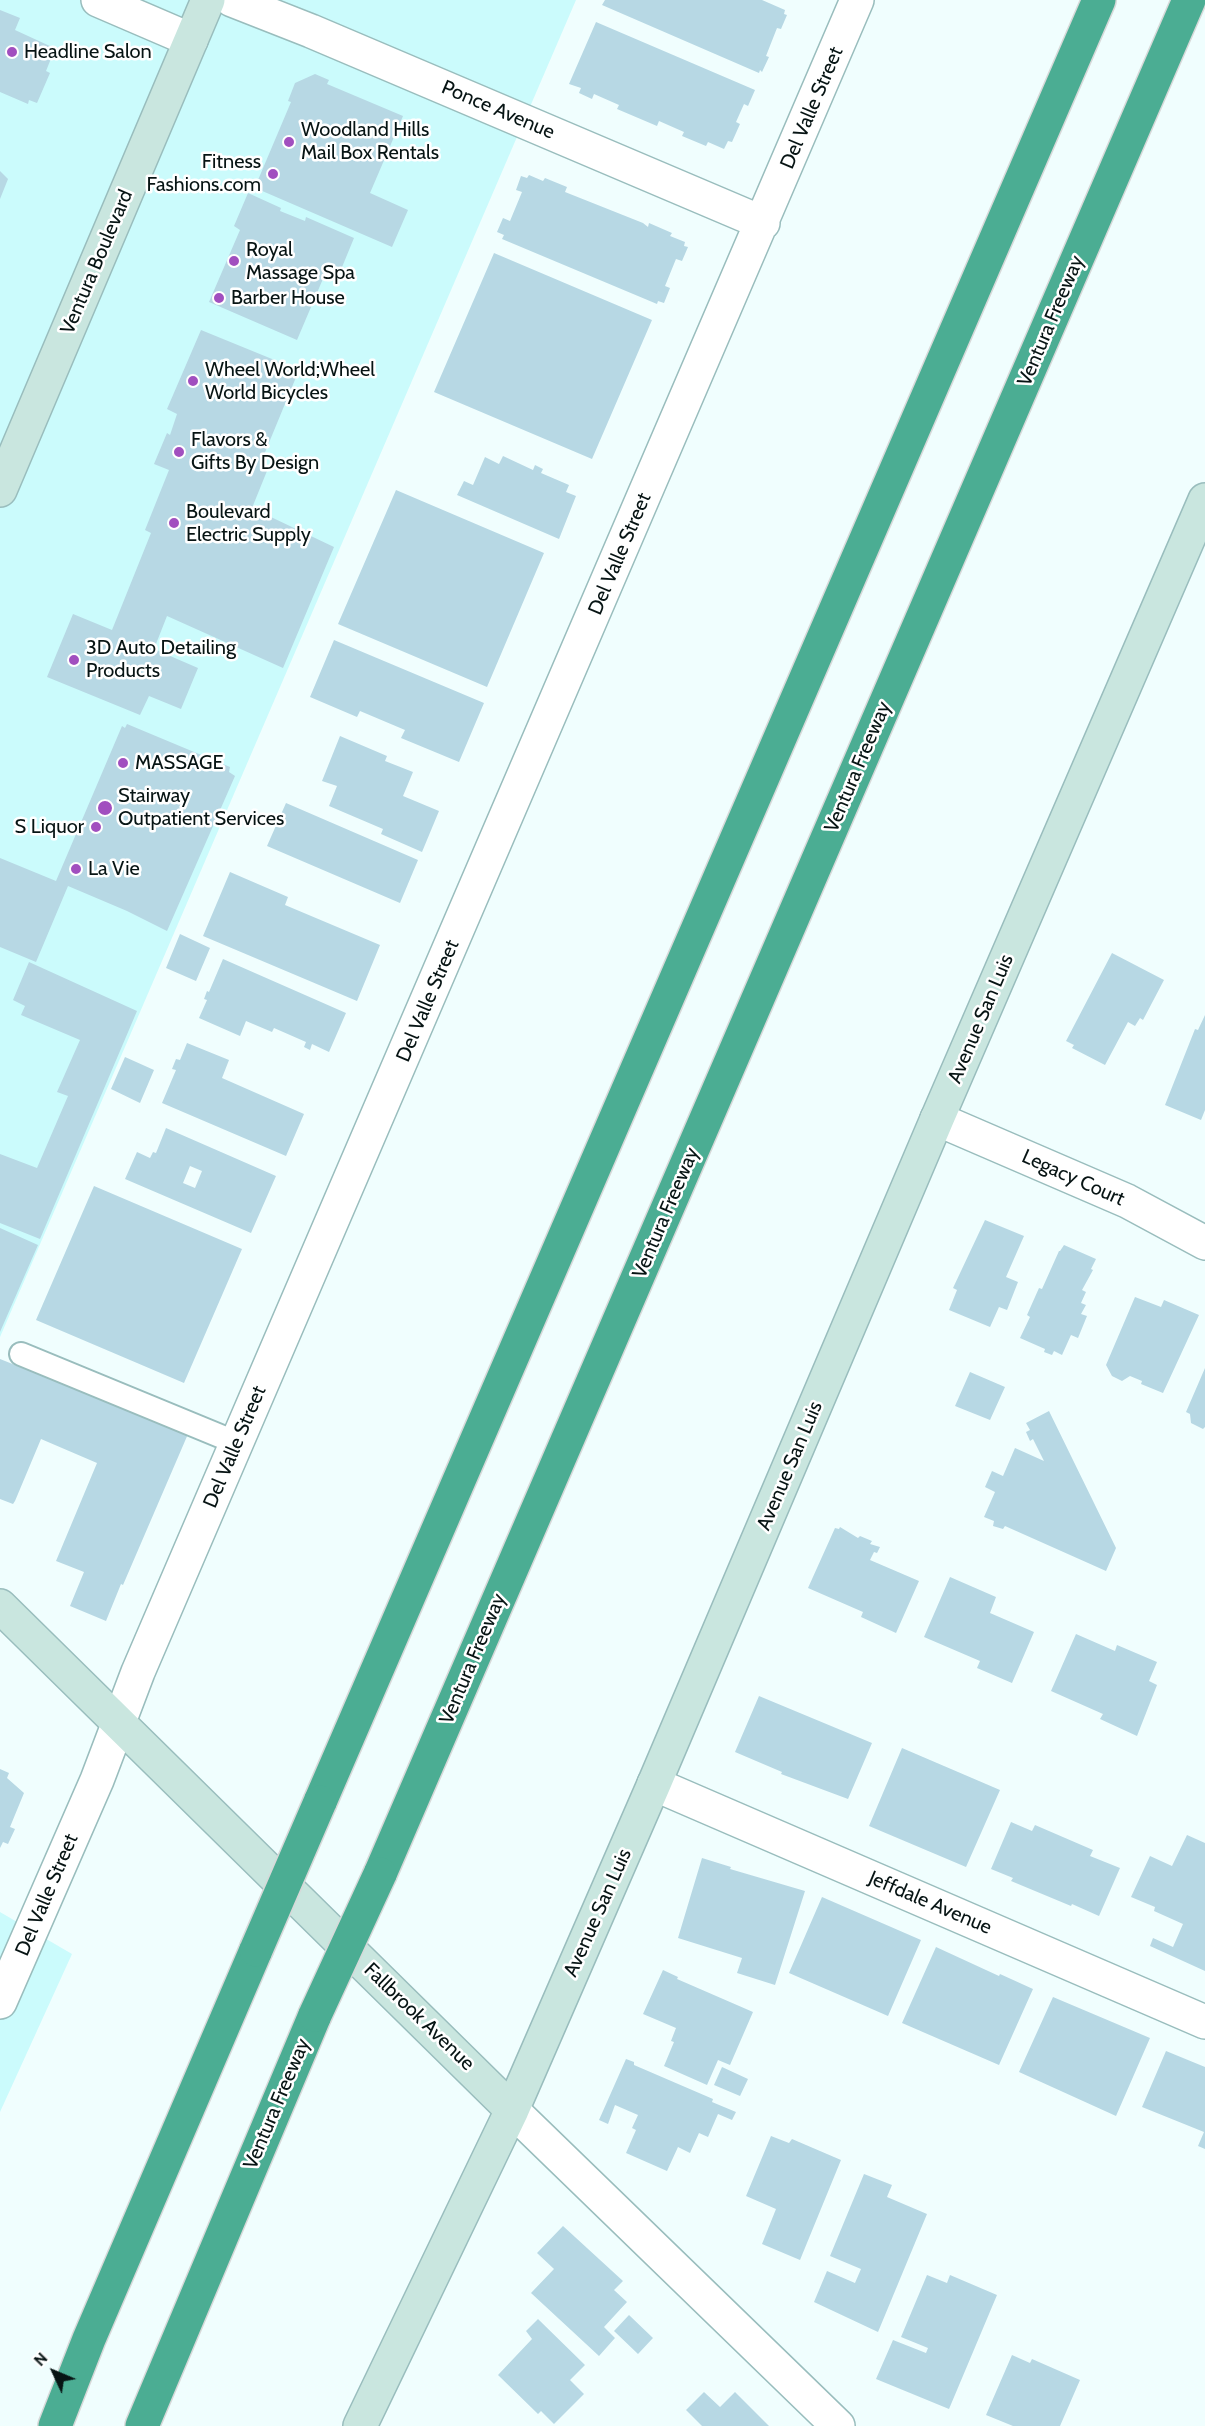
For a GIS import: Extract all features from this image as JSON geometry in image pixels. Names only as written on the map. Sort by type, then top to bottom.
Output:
[{"type":"highway","points":[[55,2426],[89,2339],[256,1950],[1099,0]]},
{"type":"highway","name":"Ventura Freeway","points":[[142,2426],[315,2015],[380,1874],[1189,0]]},
{"type":"street","points":[[98,0],[191,40]]},
{"type":"street","name":"Ventura Boulevard","points":[[0,490],[208,0]]},
{"type":"street","name":"Ponce Avenue","points":[[232,0],[311,31],[762,223]]},
{"type":"street","name":"Del Valle Street","points":[[0,2002],[97,1780],[118,1722],[237,1443],[857,0]]},
{"type":"street","name":"Avenue San Luis","points":[[360,2426],[512,2110],[1205,500]]},
{"type":"street","name":"Legacy Court","points":[[938,1119],[1127,1201],[1205,1243]]},
{"type":"street","name":"Fallbrook Avenue","points":[[0,1606],[512,2110],[838,2426]]},
{"type":"street","name":"Jeffdale Avenue","points":[[654,1784],[1205,2022]]},
{"type":"lane","points":[[21,1354],[237,1443]]},
{"type":"shaded area","points":[[0,0],[576,0],[0,1337]]},
{"type":"shaded area","points":[[0,1912],[72,1954],[0,2112]]},
{"type":"building","points":[[605,0],[762,0],[785,10],[784,14],[787,15],[781,29],[777,28],[766,56],[769,57],[762,72],[760,70],[759,73],[602,5]]},
{"type":"building","points":[[0,10],[20,18],[15,30],[52,47],[51,50],[54,51],[46,71],[50,73],[37,103],[29,100],[28,104],[0,92]]},
{"type":"building","points":[[596,22],[755,90],[748,106],[744,104],[736,122],[740,124],[732,142],[728,141],[724,149],[708,142],[706,146],[682,136],[684,132],[659,121],[657,126],[617,109],[619,105],[594,94],[592,99],[579,93],[581,88],[569,84]]},
{"type":"building","points":[[315,74],[329,80],[327,84],[403,116],[370,193],[408,210],[392,247],[253,187],[291,102],[288,101],[295,83]]},
{"type":"building","points":[[0,171],[8,179],[0,199]]},
{"type":"building","points":[[529,175],[543,181],[545,178],[567,187],[565,192],[648,227],[649,223],[672,233],[670,236],[685,242],[684,246],[688,247],[682,261],[676,259],[665,286],[670,288],[664,303],[658,301],[657,304],[502,239],[504,235],[497,232],[503,218],[510,221],[522,192],[516,190],[521,176],[527,178]]},
{"type":"building","points":[[248,193],[281,208],[280,211],[305,221],[306,217],[354,238],[340,272],[328,267],[297,340],[209,302],[240,230],[234,226]]},
{"type":"building","points":[[494,253],[652,320],[592,459],[434,392]]},
{"type":"building","points":[[201,330],[299,370],[261,462],[269,466],[252,508],[334,547],[283,668],[167,616],[154,649],[198,668],[181,709],[149,696],[140,715],[47,677],[73,614],[112,630],[151,533],[145,530],[169,470],[154,464],[167,433],[170,435],[177,414],[167,409]]},
{"type":"building","points":[[503,456],[533,470],[535,465],[543,469],[541,473],[569,485],[566,492],[576,496],[559,539],[457,495],[464,481],[473,485],[485,457],[499,464]]},
{"type":"building","points":[[396,490],[544,553],[487,687],[338,624]]},
{"type":"building","points":[[334,640],[484,703],[459,762],[401,738],[405,730],[360,711],[357,717],[310,697]]},
{"type":"building","points":[[127,724],[230,767],[229,772],[235,776],[167,931],[68,886],[36,962],[0,947],[0,858],[56,881],[122,726],[125,728]]},
{"type":"building","points":[[340,736],[387,756],[385,761],[413,772],[403,796],[439,811],[422,852],[381,834],[383,829],[329,806],[337,786],[322,781]]},
{"type":"building","points":[[286,803],[418,860],[400,903],[267,846]]},
{"type":"building","points":[[230,872],[288,897],[285,905],[380,945],[357,1001],[203,936]]},
{"type":"building","points":[[180,934],[210,948],[196,981],[166,968]]},
{"type":"building","points":[[1112,953],[1164,980],[1143,1020],[1140,1018],[1135,1026],[1128,1022],[1105,1065],[1072,1048],[1074,1045],[1066,1041]]},
{"type":"building","points":[[223,959],[346,1013],[329,1052],[312,1044],[310,1050],[304,1047],[306,1042],[274,1028],[272,1032],[246,1021],[240,1036],[199,1018],[207,1000],[204,999],[207,991],[209,992]]},
{"type":"building","points":[[29,962],[137,1011],[40,1239],[0,1223],[0,1154],[37,1168],[68,1096],[57,1092],[80,1040],[21,1015],[25,1006],[13,1000]]},
{"type":"building","points":[[1205,1015],[1205,1110],[1201,1120],[1165,1105],[1195,1029],[1198,1030]]},
{"type":"building","points":[[187,1043],[229,1060],[222,1078],[304,1114],[286,1156],[162,1103],[176,1070],[172,1069],[176,1059],[180,1060]]},
{"type":"building","points":[[125,1057],[154,1070],[140,1103],[111,1089]]},
{"type":"building","points":[[166,1128],[276,1176],[251,1233],[125,1179],[137,1152],[150,1158],[153,1152],[156,1153]],"holes":[[[190,1166],[202,1171],[195,1188],[183,1183]]]},
{"type":"building","points":[[94,1186],[242,1249],[184,1383],[36,1320]]},
{"type":"building","points":[[985,1220],[1024,1236],[1006,1277],[1018,1282],[1007,1310],[999,1307],[990,1327],[949,1310],[957,1290],[953,1288]]},
{"type":"building","points":[[0,1228],[38,1245],[0,1332]]},
{"type":"building","points":[[1064,1245],[1096,1259],[1082,1290],[1086,1292],[1081,1303],[1086,1305],[1081,1314],[1087,1316],[1078,1338],[1071,1335],[1062,1355],[1054,1351],[1052,1355],[1044,1352],[1045,1349],[1020,1338],[1030,1317],[1027,1315],[1039,1288],[1042,1289]]},
{"type":"building","points":[[1135,1297],[1161,1307],[1164,1300],[1199,1315],[1163,1393],[1141,1384],[1142,1381],[1130,1376],[1122,1381],[1112,1376],[1106,1365]]},
{"type":"building","points":[[0,1359],[188,1434],[106,1621],[70,1606],[84,1572],[56,1561],[97,1463],[41,1439],[13,1504],[0,1499]]},
{"type":"building","points":[[1205,1368],[1205,1427],[1203,1429],[1191,1423],[1190,1414],[1186,1412]]},
{"type":"building","points":[[970,1372],[1005,1387],[990,1420],[955,1406]]},
{"type":"building","points":[[1049,1411],[1116,1548],[1106,1571],[1005,1526],[1003,1529],[993,1526],[994,1521],[984,1517],[995,1492],[985,1487],[992,1471],[1003,1476],[1015,1448],[1044,1461],[1033,1439],[1030,1441],[1026,1432],[1030,1430],[1026,1423]]},
{"type":"building","points":[[840,1527],[880,1547],[870,1560],[919,1581],[896,1633],[861,1617],[863,1612],[808,1588],[835,1528]]},
{"type":"building","points":[[950,1577],[996,1597],[990,1613],[1034,1632],[1012,1683],[977,1668],[980,1661],[924,1637]]},
{"type":"building","points":[[1076,1634],[1115,1651],[1117,1645],[1157,1662],[1149,1681],[1157,1685],[1137,1736],[1100,1719],[1103,1714],[1051,1691]]},
{"type":"building","points":[[759,1696],[872,1743],[848,1799],[781,1774],[782,1772],[735,1752]]},
{"type":"building","points":[[902,1748],[1000,1790],[966,1867],[869,1826]]},
{"type":"building","points":[[0,1769],[9,1773],[7,1778],[24,1793],[10,1827],[15,1829],[8,1844],[3,1842],[0,1848]]},
{"type":"building","points":[[1011,1822],[1032,1831],[1035,1825],[1093,1850],[1090,1856],[1120,1868],[1099,1916],[1011,1881],[1013,1878],[991,1869]]},
{"type":"building","points":[[1187,1835],[1205,1843],[1205,1971],[1150,1946],[1153,1938],[1173,1947],[1183,1924],[1154,1911],[1155,1907],[1131,1897],[1150,1856],[1172,1866]]},
{"type":"building","points":[[702,1858],[731,1867],[730,1869],[805,1891],[775,1985],[737,1973],[742,1958],[678,1938]]},
{"type":"building","points":[[822,1897],[921,1940],[888,2016],[789,1973]]},
{"type":"building","points":[[936,1947],[1033,1989],[999,2065],[902,2023]]},
{"type":"building","points":[[663,1970],[678,1977],[677,1979],[753,2012],[730,2065],[718,2060],[707,2085],[664,2066],[674,2042],[671,2041],[676,2028],[643,2014]]},
{"type":"building","points":[[1053,1997],[1150,2038],[1116,2116],[1019,2072]]},
{"type":"building","points":[[1166,2051],[1205,2067],[1205,2149],[1198,2146],[1204,2132],[1142,2107]]},
{"type":"building","points":[[626,2059],[634,2062],[634,2065],[713,2099],[712,2102],[736,2112],[732,2120],[718,2114],[708,2137],[699,2133],[690,2153],[678,2147],[667,2171],[626,2153],[636,2130],[632,2128],[638,2115],[615,2105],[608,2124],[599,2120]]},
{"type":"building","points":[[722,2067],[748,2079],[740,2096],[714,2085]]},
{"type":"building","points":[[771,2136],[789,2143],[792,2139],[841,2160],[800,2260],[762,2244],[776,2209],[746,2196]]},
{"type":"building","points":[[864,2174],[892,2185],[887,2197],[927,2214],[878,2332],[814,2302],[827,2271],[855,2283],[861,2269],[830,2256]]},
{"type":"building","points":[[563,2226],[623,2281],[614,2290],[627,2302],[604,2327],[615,2338],[599,2356],[531,2293],[554,2269],[537,2253]]},
{"type":"building","points":[[927,2275],[947,2283],[950,2275],[997,2295],[949,2409],[876,2379],[893,2340],[926,2353],[928,2348],[901,2337]]},
{"type":"building","points":[[629,2315],[653,2338],[638,2354],[614,2331]]},
{"type":"building","points":[[538,2319],[585,2365],[570,2380],[584,2394],[554,2424],[541,2411],[538,2414],[498,2375],[532,2339],[526,2331]]},
{"type":"building","points":[[1012,2355],[1030,2363],[1032,2359],[1080,2380],[1060,2426],[1013,2426],[986,2415]]},
{"type":"building","points":[[704,2392],[720,2407],[735,2392],[769,2426],[702,2426],[686,2410]]},
{"type":"place","name":"Headline Salon","points":[[12,52]]},
{"type":"place","name":"Woodland Hills Mail Box Rentals","points":[[289,142]]},
{"type":"place","name":"Fitness Fashions.com","points":[[273,174]]},
{"type":"place","name":"Royal Massage Spa","points":[[234,261]]},
{"type":"place","name":"Barber House","points":[[219,298]]},
{"type":"place","name":"Wheel World;Wheel World Bicycles","points":[[193,381]]},
{"type":"place","name":"Flavors & Gifts By Design","points":[[179,452]]},
{"type":"place","name":"Boulevard Electric Supply","points":[[174,523]]},
{"type":"place","name":"3D Auto Detailing Products","points":[[74,660]]},
{"type":"place","name":"MASSAGE","points":[[123,763]]},
{"type":"place","name":"Stairway Outpatient Services","points":[[105,808]]},
{"type":"place","name":"S Liquor","points":[[96,827]]},
{"type":"place","name":"La Vie","points":[[76,869]]}]
